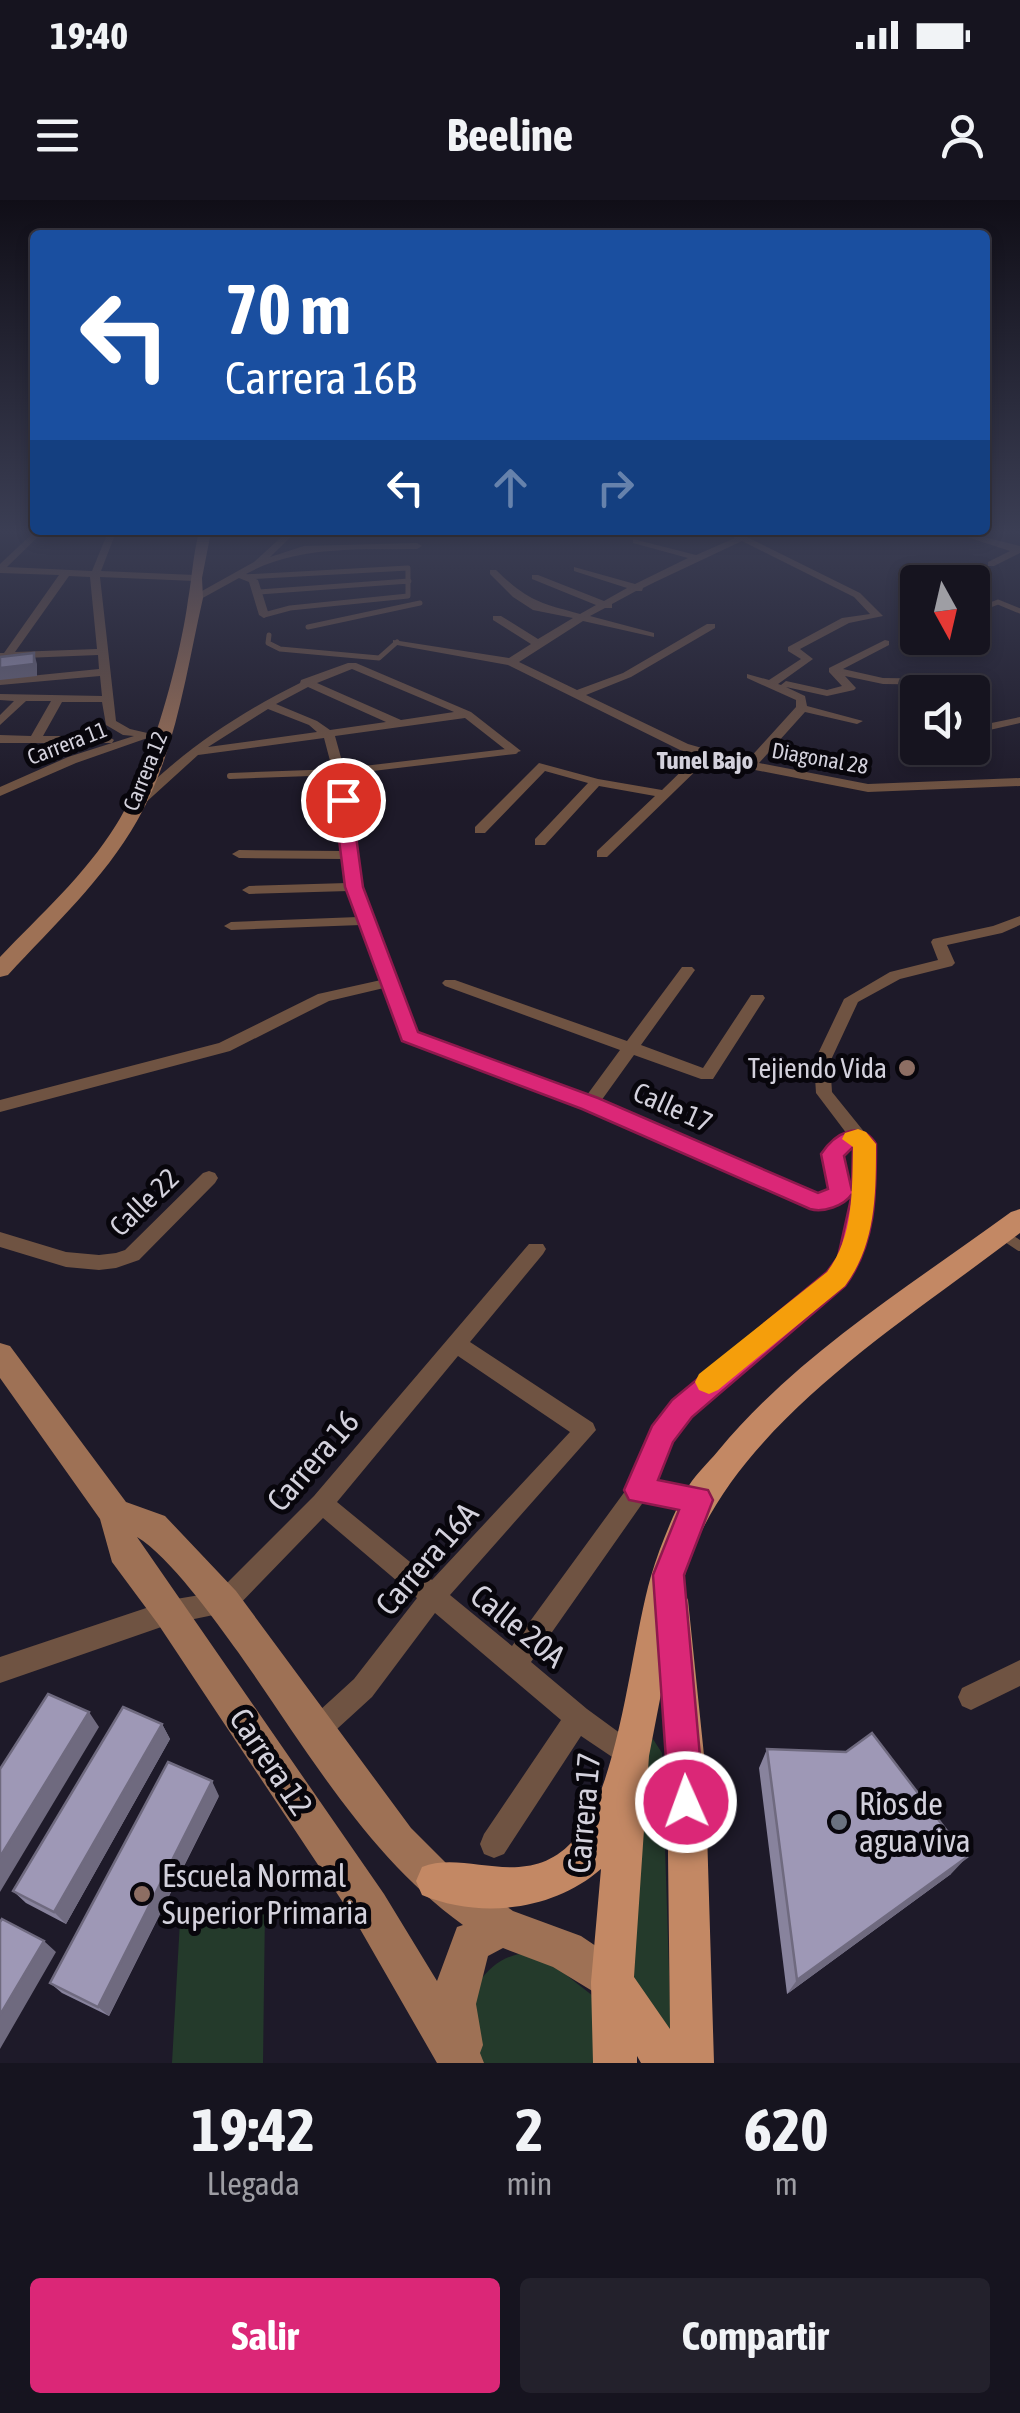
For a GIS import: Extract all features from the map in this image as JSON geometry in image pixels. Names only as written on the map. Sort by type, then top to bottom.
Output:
[{"type":"main road","name":"Carrera 17","points":[[614,2063],[612,1982],[630,1756],[668,1575],[698,1500],[760,1422],[810,1377],[1014,1233]]},
{"type":"main road","name":"Carrera 17","points":[[668,1575],[686,1764],[692,2063]]},
{"type":"main road","points":[[436,1881],[479,1890],[524,1887],[552,1878],[584,1859],[600,1838],[630,1756]]},
{"type":"main road","points":[[612,1982],[668,2063]]},
{"type":"street","points":[[3,656],[31,619]]},
{"type":"street","name":"Carrera 11","points":[[100,619],[110,723],[127,732],[156,734]]},
{"type":"street","name":"Carrera 12","points":[[0,970],[101,857],[138,802],[190,619]]},
{"type":"street","points":[[498,619],[538,644]]},
{"type":"street","points":[[555,619],[567,626]]},
{"type":"street","points":[[511,662],[582,619],[650,635]]},
{"type":"street","points":[[770,684],[808,659],[792,649],[854,619]]},
{"type":"street","points":[[575,695],[627,675],[712,626]]},
{"type":"street","name":"Diagonal 28","points":[[397,642],[511,662],[706,754],[750,765],[868,788],[1020,782]]},
{"type":"street","points":[[833,670],[885,644]]},
{"type":"street","points":[[3,656],[104,652]]},
{"type":"street","points":[[138,802],[198,752],[268,705],[305,682],[352,665],[370,669],[468,714],[514,750]]},
{"type":"street","points":[[770,684],[793,684],[828,693],[850,688],[833,670]]},
{"type":"street","points":[[833,670],[900,681]]},
{"type":"street","points":[[0,682],[104,672]]},
{"type":"street","points":[[750,765],[802,708],[801,698],[751,676]]},
{"type":"street","points":[[305,682],[404,726]]},
{"type":"street","points":[[0,697],[106,699]]},
{"type":"street","points":[[0,722],[22,700]]},
{"type":"street","points":[[34,741],[57,701]]},
{"type":"street","points":[[0,1106],[224,1047],[324,997],[390,982],[354,887],[339,772],[329,736],[313,723],[268,705]]},
{"type":"street","points":[[802,708],[857,722]]},
{"type":"street","points":[[198,752],[468,714]]},
{"type":"street","points":[[990,728],[1020,720]]},
{"type":"street","points":[[0,740],[99,741],[127,732]]},
{"type":"street","name":"Carrera 11","points":[[0,792],[72,760],[156,734]]},
{"type":"street","points":[[602,854],[706,754]]},
{"type":"street","points":[[480,830],[543,766],[596,782],[664,794]]},
{"type":"street","points":[[540,842],[596,782]]},
{"type":"street","points":[[239,854],[351,855]]},
{"type":"street","points":[[249,890],[354,887]]},
{"type":"street","points":[[514,1664],[639,1490],[662,1435],[682,1408],[836,1279],[850,1260],[864,1208],[865,1144],[824,1093],[822,1062],[852,999],[895,976],[947,963],[938,942],[997,930],[1020,920]]},
{"type":"street","points":[[231,926],[364,921]]},
{"type":"street","points":[[590,1103],[687,970]]},
{"type":"street","name":"Calle 17","points":[[390,982],[409,1036],[590,1103],[818,1203],[840,1193],[832,1154],[843,1142],[858,1137]]},
{"type":"street","points":[[450,983],[707,1075],[757,998]]},
{"type":"street","name":"Calle 22","points":[[0,1239],[56,1258],[117,1262],[132,1256],[208,1178]]},
{"type":"street","name":"Carrera 16","points":[[224,1602],[322,1503],[536,1249]]},
{"type":"street","name":"Carrera 16A","points":[[317,1730],[363,1688],[432,1598],[585,1430],[451,1350]]},
{"type":"street","name":"Carrera 12","points":[[0,1355],[115,1513],[124,1550],[370,1908],[464,2063]]},
{"type":"street","points":[[639,1490],[698,1500]]},
{"type":"street","name":"Calle 20A","points":[[322,1503],[578,1718],[630,1756]]},
{"type":"street","name":"Carrera 12","points":[[115,1513],[153,1528],[224,1602],[396,1842],[436,1881],[501,1927],[566,1951],[612,1982]]},
{"type":"street","points":[[0,1670],[170,1612],[224,1602]]},
{"type":"street","points":[[971,1697],[1020,1673]]},
{"type":"street","points":[[494,1844],[578,1718]]},
{"type":"street","points":[[464,2063],[451,2011],[461,1972],[472,1942],[501,1927]]},
{"type":"lane","points":[[308,628],[337,619]]},
{"type":"lane","points":[[269,635],[268,643],[280,649],[379,658],[397,642]]},
{"type":"lane","points":[[230,776],[339,772],[514,750]]},
{"type":"green space","points":[[653,1739],[662,1753],[671,2034],[629,1976],[644,1744]]},
{"type":"green space","points":[[265,1908],[263,2063],[172,2063],[180,1921]]},
{"type":"green space","points":[[519,1954],[551,1963],[593,1996],[593,2063],[476,2063],[467,2024],[470,2001],[489,1971]]},
{"type":"building","points":[[34,653],[34,664],[0,668],[0,657]]},
{"type":"building","points":[[48,1694],[89,1712],[0,1857],[0,1769]]},
{"type":"building","points":[[123,1707],[162,1724],[54,1912],[13,1891]]},
{"type":"building","name":"Ríos de agua viva","points":[[872,1733],[967,1857],[797,1980],[767,1749],[846,1752]]},
{"type":"building","name":"Escuela Normal Superior Primaria","points":[[168,1762],[212,1781],[98,2007],[50,1983]]},
{"type":"building","points":[[2,1919],[44,1941],[0,2015],[0,1922]]},
{"type":"slow traffic","points":[[709,1382],[836,1279],[850,1260],[864,1208],[865,1144],[858,1137],[853,1139]]},
{"type":"place","name":"Tejiendo Vida","points":[[907,1068]]},
{"type":"place","name":"Ríos de agua viva","points":[[839,1822]]},
{"type":"place","name":"Escuela Normal Superior Primaria","points":[[142,1894]]},
{"type":"district","name":"Tunel Bajo","points":[[705,760]]},
{"type":"route","points":[[343,800],[354,887],[409,1036],[590,1103],[818,1203],[840,1193],[832,1154],[843,1142],[858,1137],[865,1144],[864,1208],[850,1260],[836,1279],[708,1382],[682,1408],[662,1435],[639,1490],[698,1500],[668,1575],[686,1764],[686,1802]]}]
